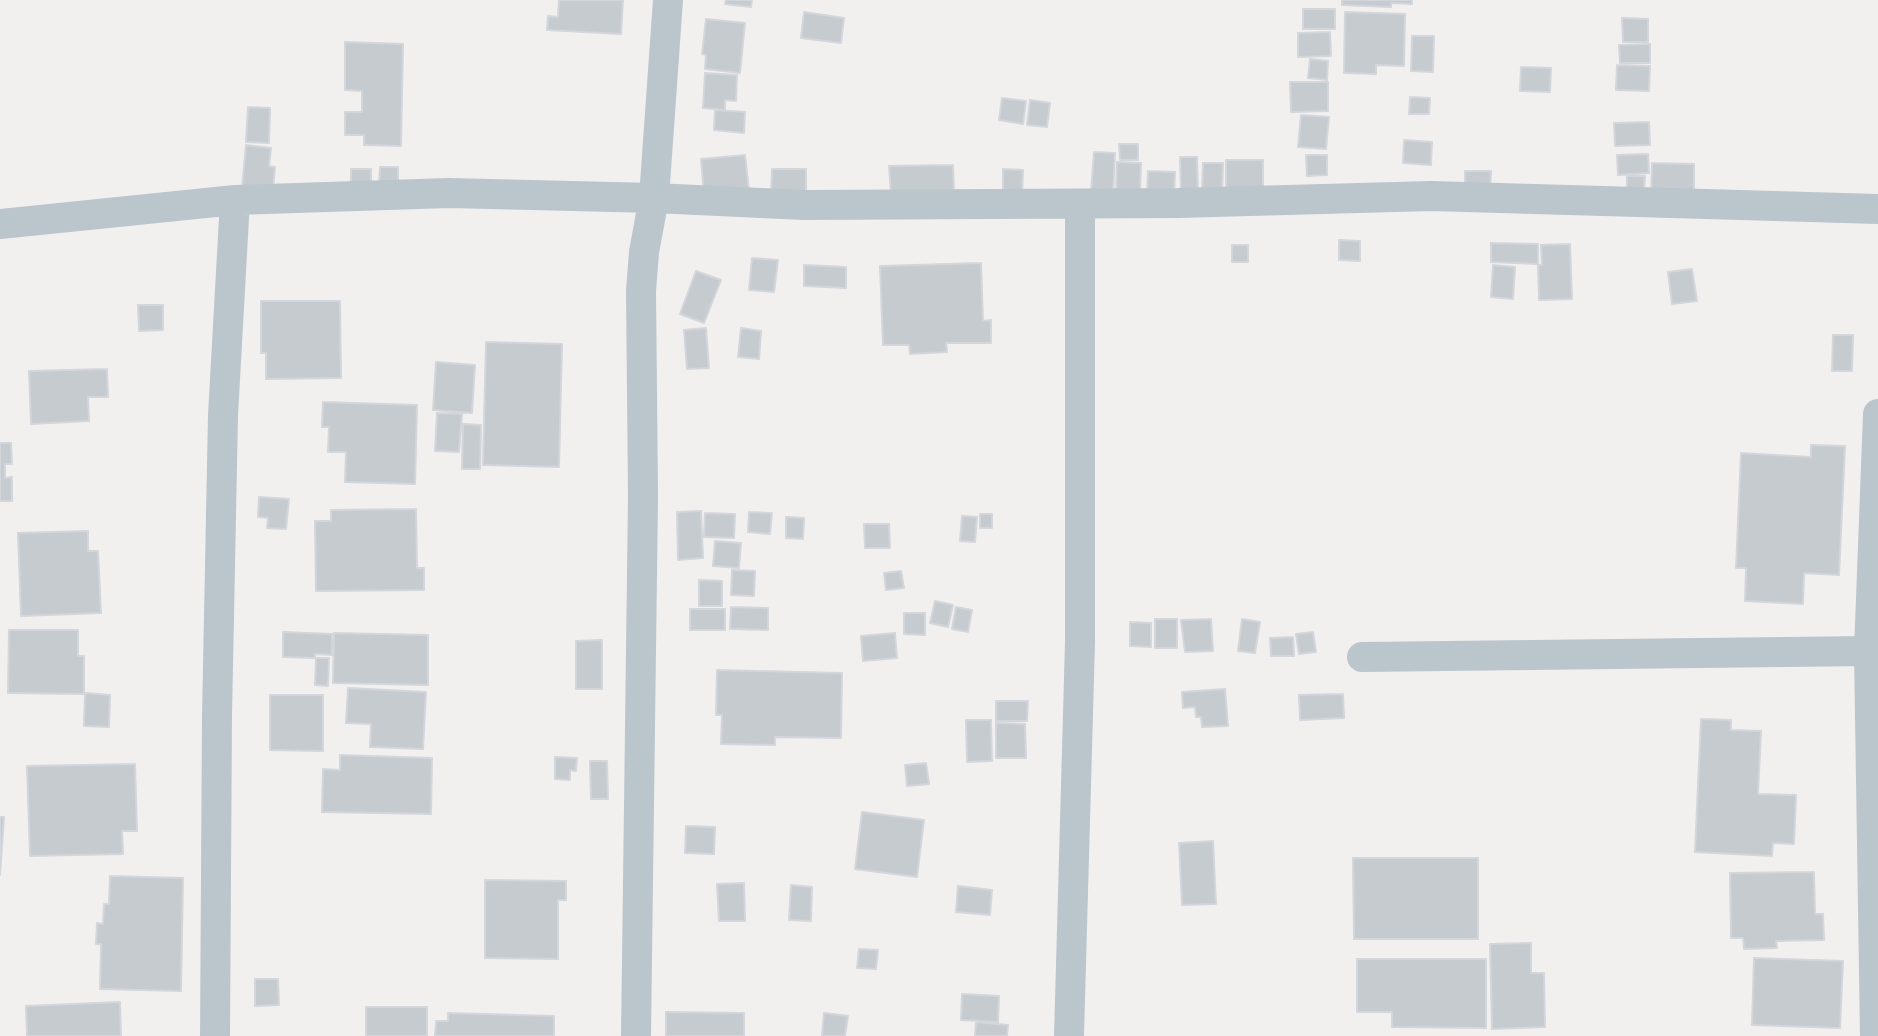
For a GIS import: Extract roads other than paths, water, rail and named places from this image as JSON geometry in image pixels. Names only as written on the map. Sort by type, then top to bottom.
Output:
[{"type":"street","points":[[636,1036],[643,496],[641,291],[644,252],[654,198],[668,0]]},
{"type":"street","points":[[0,224],[235,200],[449,193],[804,205],[1178,203],[1431,196],[1878,209]]},
{"type":"street","points":[[215,1036],[222,431],[235,200]]},
{"type":"street","points":[[1069,1036],[1080,642],[1080,204]]},
{"type":"street","points":[[1875,1036],[1869,651],[1878,414]]},
{"type":"street","points":[[1362,657],[1869,651]]}]
